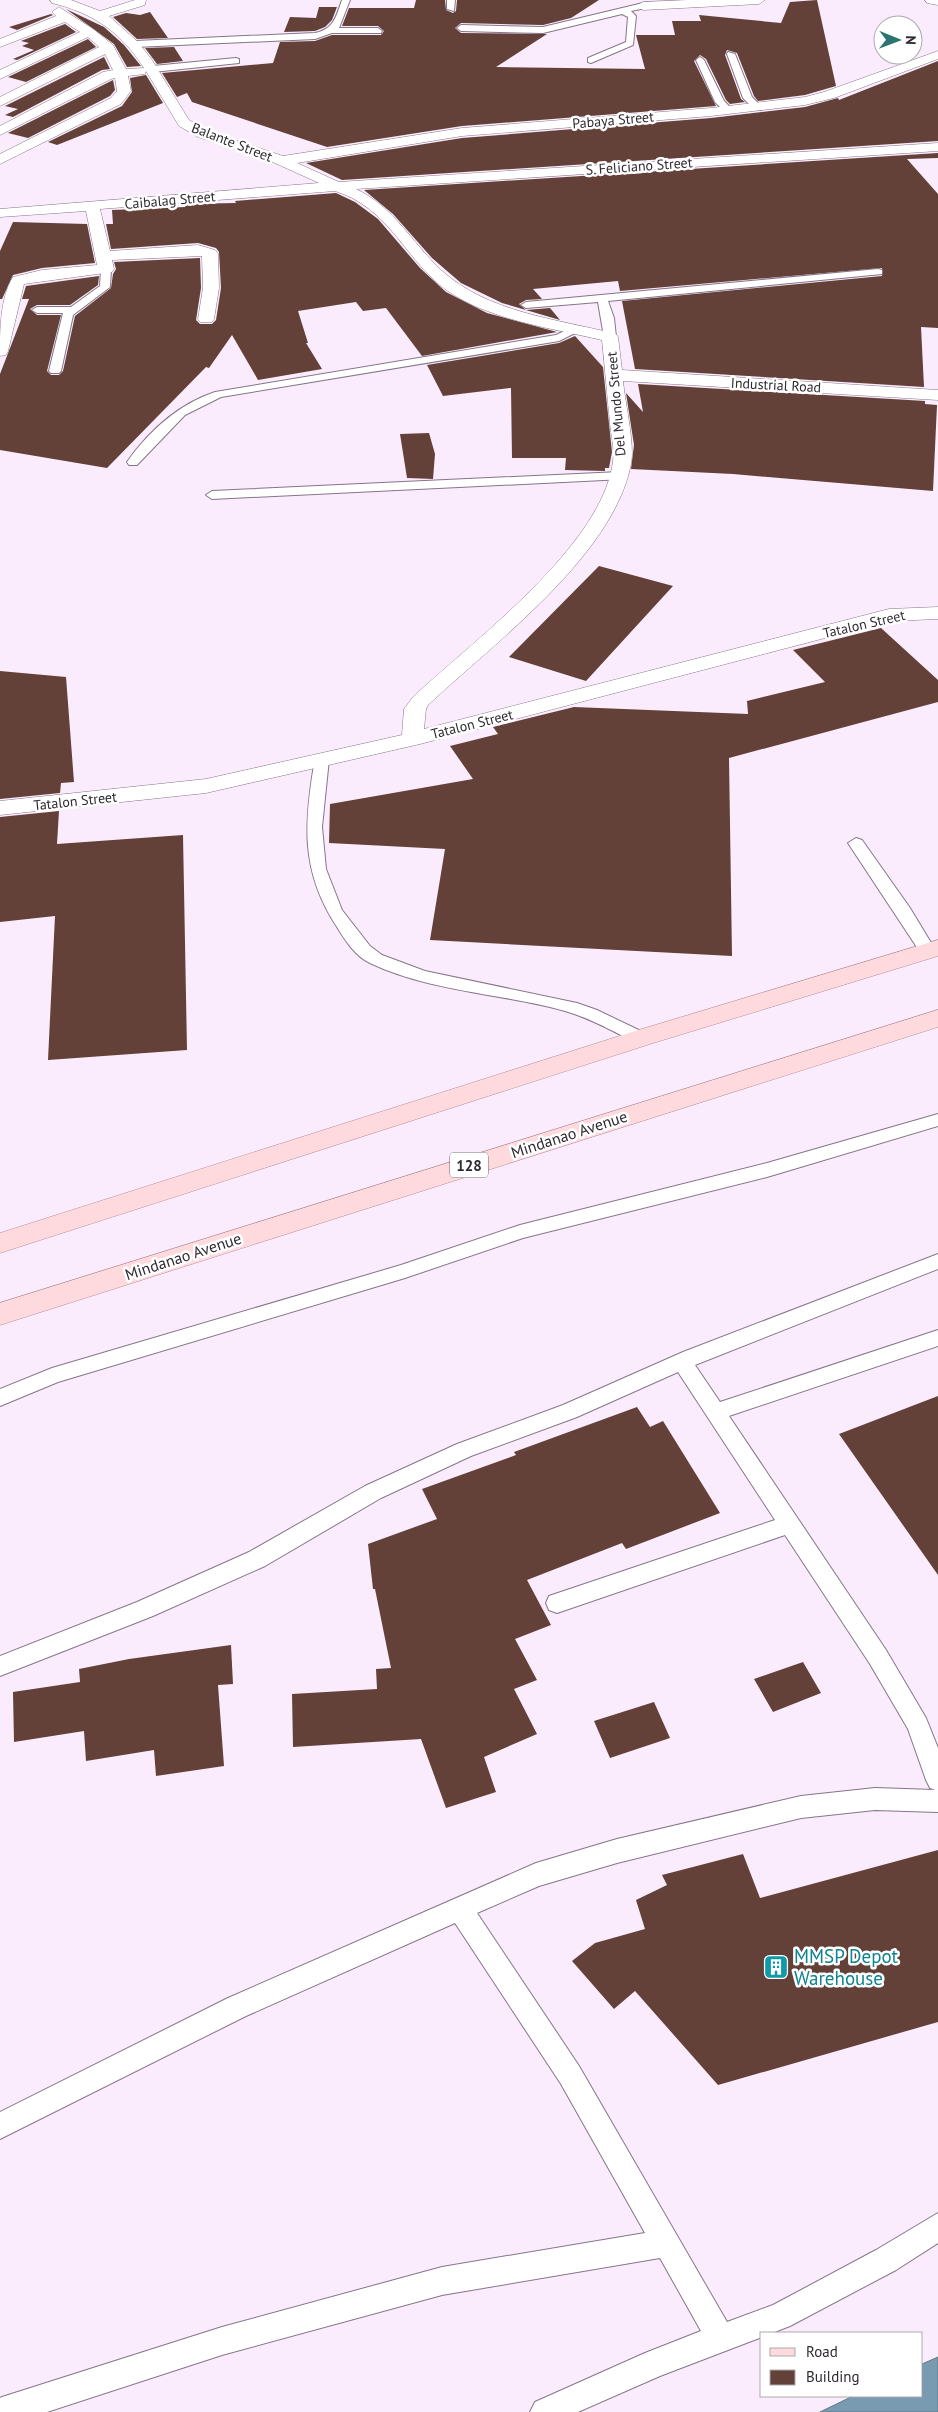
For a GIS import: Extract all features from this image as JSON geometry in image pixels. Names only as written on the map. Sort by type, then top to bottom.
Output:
[{"type":"main road","points":[[0,1243],[641,1038],[933,950]]},
{"type":"main road","name":"Mindanao Avenue","points":[[0,1314],[938,1018]]},
{"type":"street","points":[[100,15],[141,2],[138,0]]},
{"type":"street","points":[[643,6],[759,0]]},
{"type":"street","points":[[931,0],[938,1]]},
{"type":"street","points":[[0,160],[116,101],[124,91],[122,72],[108,48],[89,32],[58,12],[70,2]]},
{"type":"street","name":"Balante Street","points":[[70,2],[111,22],[135,44],[153,69],[184,123],[191,128],[281,161],[319,179],[340,186]]},
{"type":"street","points":[[0,43],[65,17]]},
{"type":"street","points":[[0,75],[89,32]]},
{"type":"street","points":[[0,102],[108,48]]},
{"type":"street","name":"Pabaya Street","points":[[281,161],[462,132],[758,108],[804,101],[829,95],[938,54]]},
{"type":"street","points":[[0,132],[108,74],[153,69]]},
{"type":"street","points":[[0,132],[35,142]]},
{"type":"street","name":"S. Feliciano Street","points":[[340,186],[938,147]]},
{"type":"street","name":"Caibalag Street","points":[[0,213],[340,186]]},
{"type":"street","name":"Del Mundo Street","points":[[340,186],[378,208],[423,261],[469,298],[508,313],[610,337],[615,375],[622,453],[620,476],[604,513],[593,530],[561,568],[499,630],[420,701],[415,709],[412,739]]},
{"type":"street","points":[[92,206],[105,262]]},
{"type":"street","points":[[0,351],[15,285],[19,280],[105,262],[198,250],[210,253],[211,288],[206,319]]},
{"type":"street","name":"Industrial Road","points":[[615,375],[938,395]]},
{"type":"street","name":"Tatalon Street","points":[[0,808],[186,789],[412,739],[889,615],[938,613]]},
{"type":"lane","points":[[333,31],[346,0]]},
{"type":"lane","points":[[461,28],[543,30],[643,6]]},
{"type":"lane","points":[[591,60],[630,43],[632,16],[624,11]]},
{"type":"lane","points":[[360,31],[362,25],[376,21]]},
{"type":"lane","points":[[135,44],[315,36],[333,31],[378,31]]},
{"type":"lane","points":[[731,54],[748,98],[758,108]]},
{"type":"lane","points":[[700,60],[720,102],[729,110]]},
{"type":"lane","points":[[153,69],[236,61]]},
{"type":"lane","points":[[55,371],[65,320],[72,310],[105,287],[105,262]]},
{"type":"lane","points":[[526,305],[878,272]]},
{"type":"lane","points":[[602,298],[608,318],[610,337]]},
{"type":"lane","points":[[37,310],[72,310]]},
{"type":"lane","points":[[133,462],[180,412],[198,400],[219,394],[559,338],[575,329]]},
{"type":"lane","points":[[212,495],[620,476]]},
{"type":"lane","points":[[322,760],[313,819],[315,857],[322,888],[338,919],[353,938],[373,958],[398,968],[428,976],[571,1007],[591,1014],[641,1038]]},
{"type":"lane","points":[[856,843],[933,950]]},
{"type":"lane","points":[[0,1398],[52,1376],[405,1270],[520,1232],[767,1170],[938,1120]]},
{"type":"lane","points":[[0,1666],[145,1609],[257,1559],[373,1492],[464,1450],[570,1411],[682,1362],[938,1261]]},
{"type":"lane","points":[[715,1412],[938,1338]]},
{"type":"lane","points":[[682,1362],[878,1657],[918,1725],[938,1780]]},
{"type":"lane","points":[[557,1603],[789,1525]]},
{"type":"lane","points":[[0,2126],[237,2007],[536,1875],[617,1851],[723,1824],[801,1807],[875,1799],[938,1801]]},
{"type":"lane","points":[[459,1908],[570,2075],[721,2338]]},
{"type":"lane","points":[[545,2412],[655,2364],[780,2316],[886,2260],[938,2227]]},
{"type":"lane","points":[[2,2412],[222,2341],[442,2281],[666,2243]]},
{"type":"water","points":[[938,2357],[938,2412],[820,2412],[851,2397],[923,2397],[923,2364]]},
{"type":"building","points":[[416,0],[445,0],[446,10],[453,13],[456,11],[457,0],[599,0],[571,18],[543,25],[461,23],[455,28],[461,33],[547,34],[496,67],[645,69],[636,35],[675,35],[672,21],[701,21],[699,15],[781,23],[790,2],[817,0],[836,86],[805,95],[758,101],[754,96],[737,53],[727,50],[725,55],[741,99],[745,102],[730,104],[726,100],[706,59],[700,55],[694,61],[716,106],[462,126],[327,147],[192,102],[187,93],[177,97],[162,73],[273,63],[280,42],[315,41],[332,35],[381,35],[384,31],[378,26],[342,26],[349,8],[414,8]]},
{"type":"building","points":[[319,7],[337,7],[332,20],[325,27],[315,31],[284,32],[290,17],[316,18]]},
{"type":"building","points":[[66,9],[104,27],[124,45],[141,66],[127,67],[114,44]]},
{"type":"building","points":[[150,12],[168,38],[137,39],[113,17],[126,13],[140,15]]},
{"type":"building","points":[[53,15],[17,30],[9,27]]},
{"type":"building","points":[[65,24],[76,32],[17,60],[13,59],[34,50],[22,46],[29,43],[21,41]]},
{"type":"building","points":[[88,39],[96,47],[26,82],[8,77]]},
{"type":"building","points":[[174,47],[183,61],[157,64],[145,48]]},
{"type":"building","points":[[104,57],[110,69],[102,70],[13,117],[5,115],[18,109],[5,106]]},
{"type":"building","points":[[938,61],[938,141],[342,180],[306,163],[462,138],[711,118],[805,107],[838,98],[839,100]]},
{"type":"building","points":[[146,75],[163,103],[57,145],[48,142],[122,106],[132,92],[130,78]]},
{"type":"building","points":[[113,80],[115,90],[110,96],[28,138],[8,133]]},
{"type":"building","points":[[938,153],[938,158],[907,159],[938,194],[938,328],[921,327],[924,387],[635,369],[622,301],[882,276],[882,268],[620,291],[618,281],[533,289],[542,299],[526,300],[519,304],[526,310],[550,308],[560,320],[502,303],[461,283],[432,258],[393,214],[364,190]]},
{"type":"building","points":[[336,193],[355,202],[378,219],[420,268],[446,292],[487,313],[557,332],[422,356],[386,308],[363,311],[356,302],[298,311],[308,343],[306,343],[322,369],[258,380],[232,335],[209,368],[206,367],[107,468],[0,450],[0,374],[29,299],[22,299],[26,286],[99,276],[98,285],[70,305],[37,305],[30,309],[37,315],[61,315],[47,371],[51,375],[59,375],[63,371],[75,316],[111,288],[113,274],[116,269],[114,262],[200,258],[201,288],[196,320],[200,324],[212,324],[216,320],[221,288],[219,252],[216,248],[198,243],[111,249],[106,224],[113,224],[112,210],[185,207],[186,204],[236,203],[235,201]]},
{"type":"building","points":[[13,222],[87,224],[95,263],[42,268],[13,275],[2,299],[0,299],[0,251]]},
{"type":"building","points":[[575,336],[603,367],[612,452],[609,468],[605,468],[605,471],[565,470],[566,458],[512,458],[511,388],[443,396],[427,365],[559,343]]},
{"type":"building","points":[[638,384],[925,401],[925,404],[937,405],[933,491],[733,474],[631,469],[634,445],[626,393],[643,412]]},
{"type":"building","points":[[429,433],[435,454],[433,479],[407,478],[400,434]]},
{"type":"building","points":[[599,566],[673,586],[586,681],[509,657]]},
{"type":"building","points":[[881,628],[938,680],[938,702],[729,758],[732,956],[430,940],[445,849],[329,843],[330,804],[473,779],[450,746],[498,734],[493,727],[574,707],[748,714],[747,701],[825,682],[793,650]]},
{"type":"building","points":[[0,671],[66,677],[74,782],[61,783],[60,793],[0,799]]},
{"type":"building","points":[[59,811],[57,844],[183,835],[187,1050],[48,1060],[55,916],[0,922],[0,817]]},
{"type":"building","points":[[938,1396],[938,1575],[839,1434]]},
{"type":"building","points":[[637,1407],[650,1427],[663,1421],[720,1513],[626,1549],[622,1543],[527,1580],[551,1625],[515,1639],[537,1680],[514,1689],[537,1734],[484,1757],[496,1792],[446,1808],[421,1739],[293,1747],[292,1694],[377,1689],[376,1669],[391,1668],[375,1589],[373,1589],[368,1544],[437,1519],[422,1489],[516,1455],[514,1452]]},
{"type":"building","points":[[231,1645],[233,1684],[218,1685],[224,1766],[156,1776],[154,1750],[86,1761],[84,1731],[14,1742],[13,1692],[80,1682],[79,1669],[129,1659]]},
{"type":"building","points":[[803,1662],[821,1693],[773,1712],[754,1679]]},
{"type":"building","points":[[654,1702],[670,1738],[610,1758],[594,1721]]},
{"type":"building","name":"MMSP Depot Warehouse","points":[[938,1850],[938,2022],[718,2085],[635,1991],[614,2009],[572,1961],[595,1943],[645,1929],[636,1900],[667,1885],[662,1875],[743,1854],[760,1898]]},
{"type":"place","name":"MMSP Depot Warehouse","points":[[776,1967]]}]
